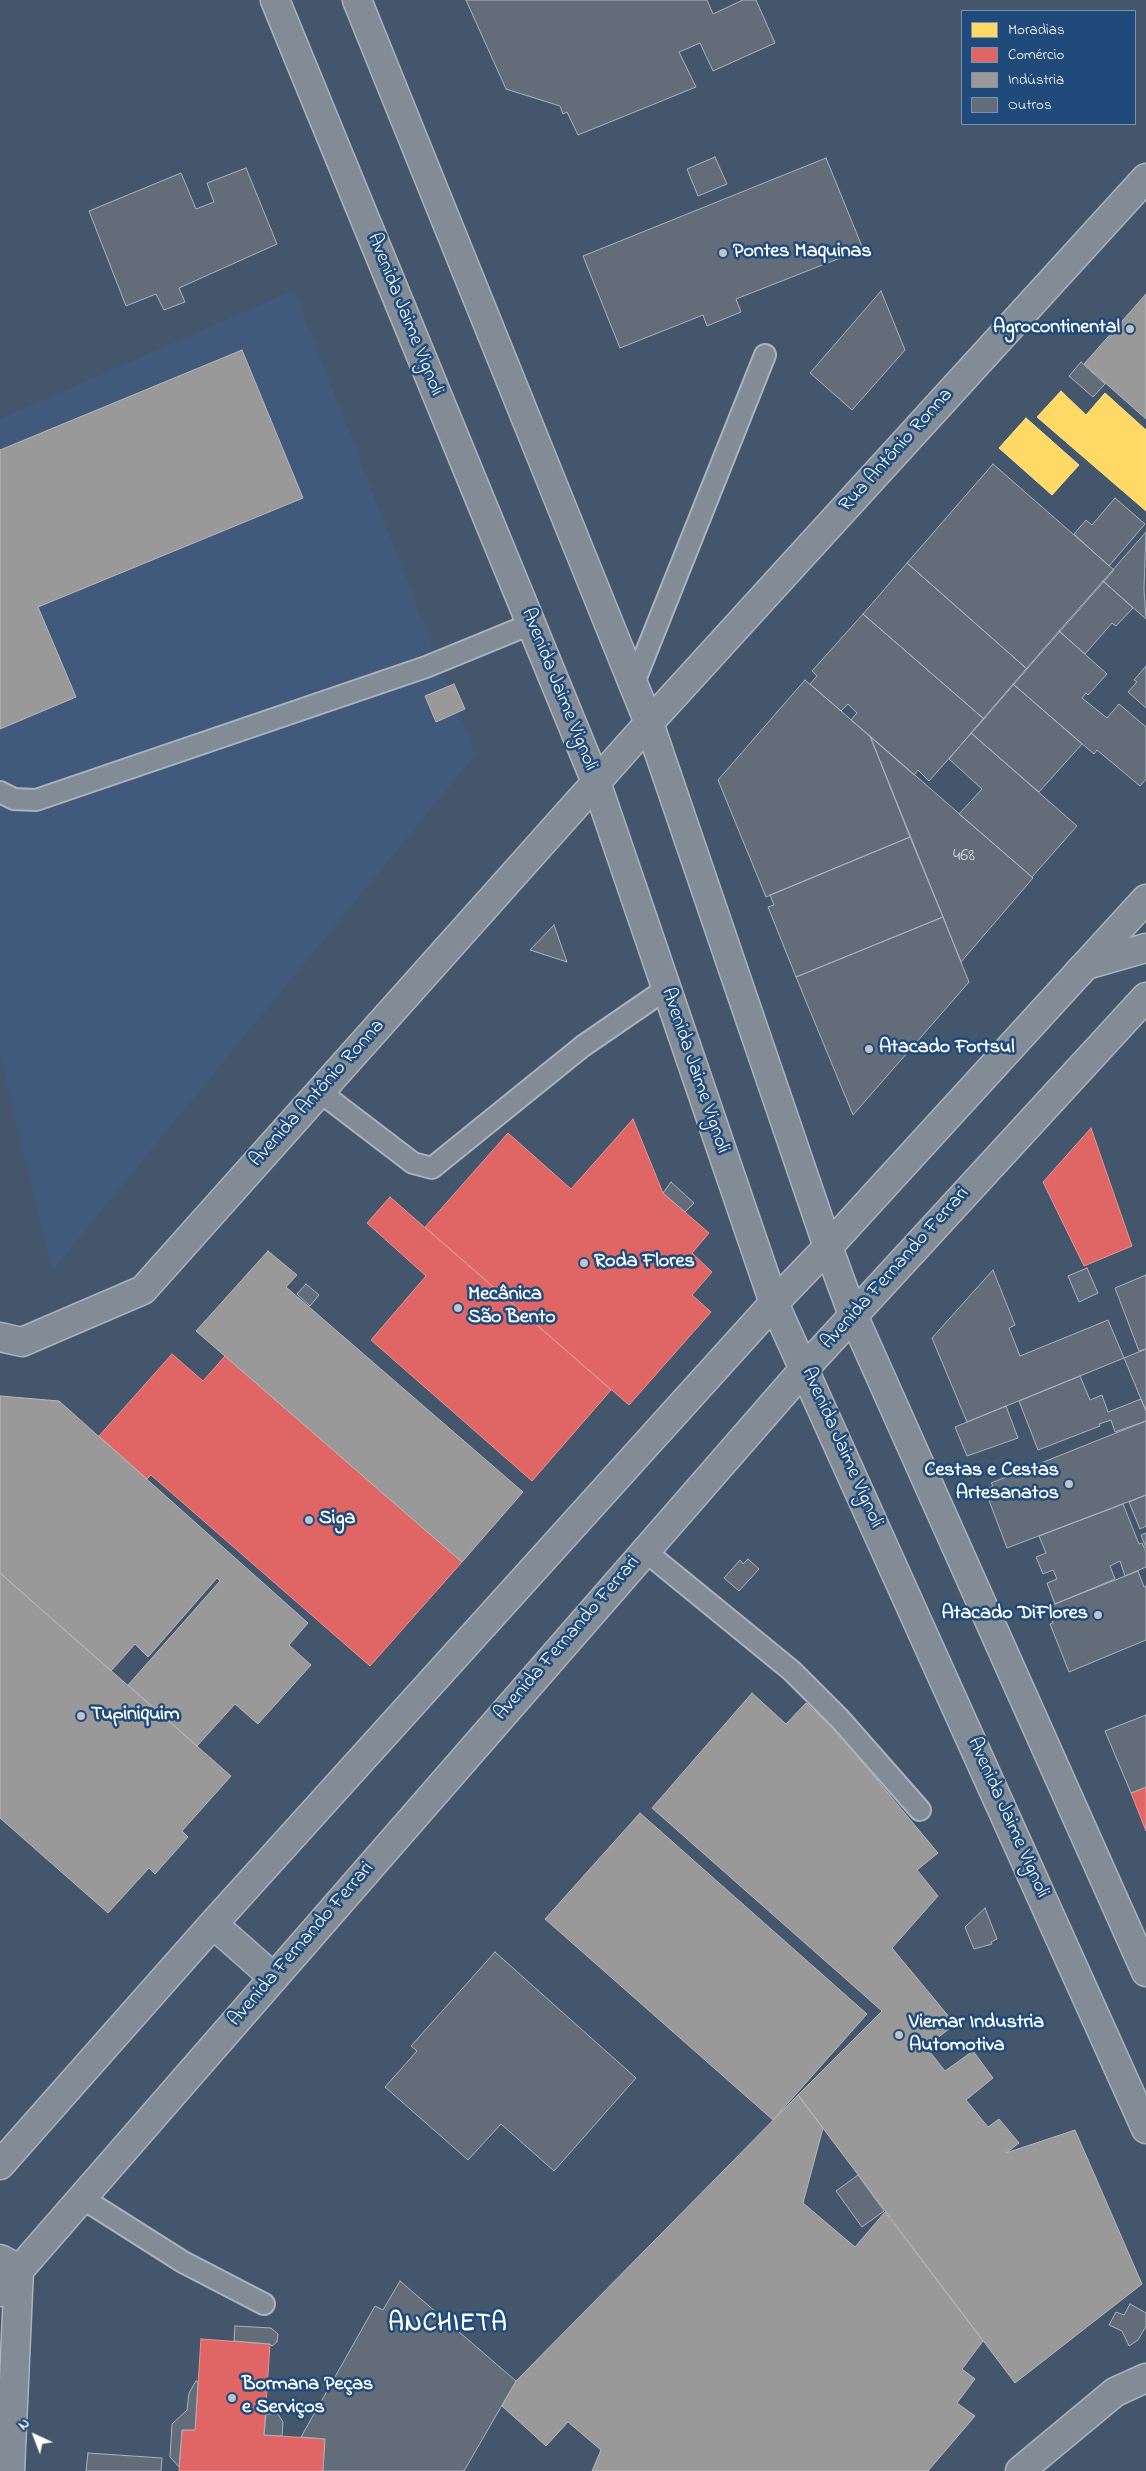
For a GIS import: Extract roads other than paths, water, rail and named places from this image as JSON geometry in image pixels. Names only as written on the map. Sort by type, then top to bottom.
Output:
[{"type":"street","name":"Avenida Jaime Vignoli","points":[[275,0],[596,782],[774,1303],[805,1368],[1146,2129]]},
{"type":"street","points":[[357,0],[649,723],[853,1315],[1146,1972]]},
{"type":"street","name":"Rua Antônio Ronna","points":[[596,782],[1146,178]]},
{"type":"street","name":"Avenida Antônio Ronna","points":[[0,1337],[22,1342],[143,1290],[596,782]]},
{"type":"street","points":[[0,2166],[214,1924],[774,1303],[828,1247],[1146,899]]},
{"type":"street","points":[[1073,979],[1086,965],[1146,948]]},
{"type":"street","name":"Avenida Fernando Ferrari","points":[[0,2292],[10,2264],[82,2198],[805,1368],[1146,996]]},
{"type":"street","points":[[214,1924],[273,1977]]},
{"type":"street","points":[[10,2264],[10,2471]]},
{"type":"street","points":[[1020,2471],[1115,2392],[1146,2378]]},
{"type":"lane","points":[[633,685],[765,355]]},
{"type":"lane","points":[[0,792],[14,798],[36,800],[426,667],[531,624]]},
{"type":"lane","points":[[320,1092],[413,1163],[432,1168],[583,1046],[666,989]]},
{"type":"lane","points":[[645,1551],[792,1671],[839,1718],[920,1810]]},
{"type":"lane","points":[[82,2198],[183,2262],[264,2304]]},
{"type":"place","name":"Pontes Maquinas","points":[[723,253]]},
{"type":"place","name":"Agrocontinental","points":[[1130,329]]},
{"type":"place","name":"Atacado Fortsul","points":[[869,1049]]},
{"type":"place","name":"Roda Flores","points":[[584,1263]]},
{"type":"place","name":"Mecânica São Bento","points":[[458,1308]]},
{"type":"place","name":"Cestas e Cestas Artesanatos","points":[[1069,1484]]},
{"type":"place","name":"Siga","points":[[309,1520]]},
{"type":"place","name":"Atacado DiFlores","points":[[1098,1615]]},
{"type":"place","name":"Tupiniquim","points":[[81,1716]]},
{"type":"place","name":"Viemar Industria Automotiva","points":[[899,2035]]},
{"type":"place","name":"Bormana Peças e Serviços","points":[[232,2398]]},
{"type":"district","name":"ANCHIETA","points":[[448,2326]]}]
